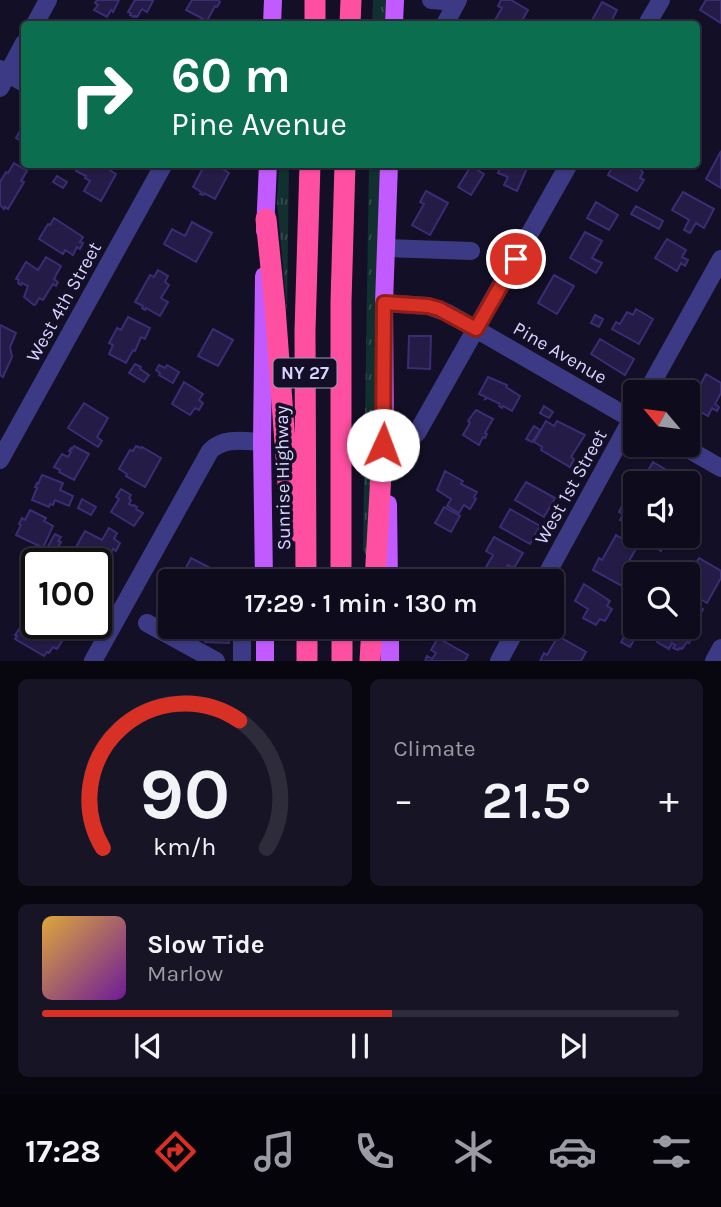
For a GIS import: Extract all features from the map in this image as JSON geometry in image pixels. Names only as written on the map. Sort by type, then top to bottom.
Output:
[{"type":"highway","points":[[315,21],[316,0]]},
{"type":"highway","points":[[350,21],[351,0]]},
{"type":"highway","name":"Sunrise Highway","points":[[304,569],[305,331],[310,168]]},
{"type":"highway","name":"NY 27","points":[[341,569],[341,314],[345,168]]},
{"type":"highway","points":[[266,219],[288,484],[302,569]]},
{"type":"highway","points":[[376,569],[384,420]]},
{"type":"highway","points":[[307,639],[307,661]]},
{"type":"highway","points":[[342,639],[342,661]]},
{"type":"highway","points":[[370,661],[371,639]]},
{"type":"main road","points":[[272,21],[273,0]]},
{"type":"main road","points":[[394,21],[395,0]]},
{"type":"main road","name":"Sunrise Highway","points":[[264,569],[262,442],[268,168]]},
{"type":"main road","points":[[389,168],[384,303],[384,420],[389,569]]},
{"type":"main road","points":[[265,639],[265,661]]},
{"type":"main road","points":[[390,639],[390,661]]},
{"type":"street","points":[[37,21],[48,0]]},
{"type":"street","points":[[431,0],[457,1],[447,21]]},
{"type":"street","points":[[649,21],[661,0]]},
{"type":"street","points":[[21,48],[3,77],[21,82]]},
{"type":"street","name":"West 4th Street","points":[[0,460],[162,168]]},
{"type":"street","points":[[417,433],[567,168]]},
{"type":"street","points":[[386,248],[471,251]]},
{"type":"street","points":[[654,380],[721,259]]},
{"type":"street","name":"Pine Avenue","points":[[384,303],[439,309],[623,412]]},
{"type":"street","name":"West 1st Street","points":[[550,569],[623,438]]},
{"type":"street","points":[[93,661],[209,451],[229,441],[262,442]]},
{"type":"street","points":[[700,456],[721,468]]},
{"type":"street","points":[[147,623],[216,661]]},
{"type":"street","points":[[242,639],[242,661]]},
{"type":"street","points":[[499,661],[511,639]]},
{"type":"street","points":[[714,661],[721,648]]},
{"type":"green space","points":[[373,0],[386,0],[385,21],[372,21]]},
{"type":"green space","points":[[279,168],[289,168],[287,312],[277,201]]},
{"type":"green space","points":[[369,168],[382,168],[377,484],[370,563],[363,550]]},
{"type":"building","points":[[97,0],[119,0],[107,17],[94,10],[98,5],[95,3]]},
{"type":"building","points":[[135,0],[153,1],[147,12],[142,9],[137,17],[134,17],[128,12]]},
{"type":"building","points":[[192,0],[220,2],[207,21],[186,10]]},
{"type":"building","points":[[501,0],[511,0],[528,10],[522,21],[497,21],[495,20],[502,8],[498,6]]},
{"type":"building","points":[[706,0],[721,0],[721,23],[700,10]]},
{"type":"building","points":[[602,2],[617,10],[612,21],[592,21]]},
{"type":"building","points":[[721,151],[721,188],[706,179]]},
{"type":"building","points":[[14,163],[27,171],[21,181],[24,182],[8,209],[4,209],[0,205],[0,182],[6,172],[8,173]]},
{"type":"building","points":[[78,168],[106,168],[116,174],[101,201],[84,191],[90,181],[76,171]]},
{"type":"building","points":[[203,168],[220,168],[229,173],[215,199],[204,193],[200,194],[201,192],[193,187]]},
{"type":"building","points":[[470,168],[484,174],[471,195],[458,187]]},
{"type":"building","points":[[500,168],[527,168],[517,191],[504,185],[508,177],[498,173]]},
{"type":"building","points":[[612,168],[638,168],[643,172],[640,178],[644,180],[637,191],[608,175]]},
{"type":"building","points":[[57,176],[67,182],[63,188],[53,182]]},
{"type":"building","points":[[426,191],[448,203],[430,235],[412,225],[424,204],[420,202]]},
{"type":"building","points":[[683,192],[714,209],[704,228],[696,223],[690,233],[684,230],[689,220],[672,210]]},
{"type":"building","points":[[596,202],[618,215],[609,230],[587,218]]},
{"type":"building","points":[[636,206],[663,221],[659,229],[631,214]]},
{"type":"building","points":[[54,218],[83,237],[80,249],[77,247],[73,255],[65,250],[63,254],[39,239]]},
{"type":"building","points":[[192,222],[212,233],[196,262],[164,244],[172,229],[185,236]]},
{"type":"building","points":[[585,232],[602,241],[592,258],[602,263],[596,273],[570,258]]},
{"type":"building","points":[[667,239],[686,250],[682,257],[688,260],[685,266],[681,263],[677,271],[655,258]]},
{"type":"building","points":[[46,257],[61,266],[54,279],[58,282],[56,286],[53,284],[43,300],[39,298],[34,305],[24,297],[28,286],[22,283],[21,285],[16,279],[26,262],[38,270]]},
{"type":"building","points":[[158,270],[168,276],[165,282],[169,285],[161,298],[168,302],[160,316],[135,302],[150,275],[154,277]]},
{"type":"building","points":[[554,275],[574,286],[557,314],[538,303]]},
{"type":"building","points":[[636,309],[653,319],[639,344],[612,329],[616,322],[620,324],[627,312],[633,315]]},
{"type":"building","points":[[595,315],[603,319],[599,327],[591,323]]},
{"type":"building","points":[[128,317],[150,328],[145,339],[141,337],[126,363],[109,354],[113,345],[109,343],[117,328],[121,330]]},
{"type":"building","points":[[0,325],[16,333],[10,347],[12,357],[3,377],[0,375]]},
{"type":"building","points":[[213,329],[233,340],[218,366],[198,356]]},
{"type":"building","points":[[409,336],[431,336],[430,369],[408,368]]},
{"type":"building","points":[[600,339],[634,359],[625,375],[591,354]]},
{"type":"building","points":[[135,364],[149,375],[144,382],[129,373]]},
{"type":"building","points":[[159,365],[165,368],[167,365],[179,372],[173,383],[159,375],[156,370]]},
{"type":"building","points":[[706,374],[721,383],[721,393],[715,404],[719,407],[717,411],[712,408],[708,416],[700,411],[700,385]]},
{"type":"building","points":[[488,377],[507,385],[506,387],[520,396],[512,411],[479,394]]},
{"type":"building","points":[[184,382],[203,394],[199,400],[203,403],[199,410],[195,408],[190,415],[172,404]]},
{"type":"building","points":[[84,403],[108,418],[97,437],[102,441],[98,447],[68,428]]},
{"type":"building","points":[[544,406],[553,412],[549,418],[540,413]]},
{"type":"building","points":[[476,410],[493,419],[479,445],[463,435]]},
{"type":"building","points":[[546,421],[554,426],[557,421],[585,435],[571,457],[574,459],[570,467],[541,450],[542,447],[534,442]]},
{"type":"building","points":[[534,426],[540,430],[532,442],[526,439]]},
{"type":"building","points":[[74,446],[89,454],[74,480],[54,467],[62,454],[68,457]]},
{"type":"building","points":[[136,446],[161,458],[145,487],[119,469],[130,450],[133,451]]},
{"type":"building","points":[[653,462],[668,471],[648,471]]},
{"type":"building","points":[[445,471],[477,492],[470,509],[464,505],[459,513],[447,506],[451,499],[437,490]]},
{"type":"building","points":[[42,475],[63,483],[60,490],[73,496],[69,506],[55,500],[49,507],[32,500]]},
{"type":"building","points":[[526,482],[555,498],[544,517],[515,500]]},
{"type":"building","points":[[121,489],[131,495],[129,504],[143,513],[134,526],[111,512],[119,499],[116,497]]},
{"type":"building","points":[[82,499],[96,507],[91,515],[78,508]]},
{"type":"building","points":[[444,507],[460,516],[451,532],[435,523]]},
{"type":"building","points":[[510,509],[540,526],[530,544],[500,527]]},
{"type":"building","points":[[30,510],[46,518],[44,521],[53,526],[43,548],[16,535],[22,518],[25,520]]},
{"type":"building","points":[[109,528],[117,533],[114,539],[120,543],[116,551],[112,551],[112,548],[76,548],[85,531],[102,540]]},
{"type":"building","points":[[55,534],[61,537],[57,548],[47,548]]},
{"type":"building","points":[[616,535],[623,539],[623,548],[636,548],[628,562],[623,562],[622,586],[593,570],[599,558],[602,560]]},
{"type":"building","points":[[494,537],[523,553],[514,568],[508,565],[506,569],[485,569],[493,555],[486,551]]},
{"type":"building","points":[[191,558],[212,569],[185,569]]},
{"type":"building","points":[[699,558],[721,571],[721,578],[707,603],[700,599],[700,562],[697,562]]},
{"type":"building","points":[[584,584],[610,601],[607,606],[612,609],[605,621],[600,619],[596,625],[583,618],[588,609],[575,601]]},
{"type":"building","points":[[21,626],[21,639],[63,639],[57,649],[53,647],[44,656],[15,639]]},
{"type":"building","points":[[623,638],[634,640],[630,647],[621,642]]},
{"type":"building","points":[[205,639],[229,639],[229,643],[205,642]]},
{"type":"building","points":[[440,639],[468,655],[465,661],[425,661],[427,656],[432,659],[436,653],[431,650]]},
{"type":"building","points":[[556,639],[563,639],[586,652],[581,661],[540,661],[544,653],[547,655]]},
{"type":"building","points":[[659,639],[691,639],[678,650],[673,648],[675,645],[672,643],[669,649],[657,642]]},
{"type":"route","points":[[383,445],[384,303],[439,309],[476,329],[516,259]]}]
